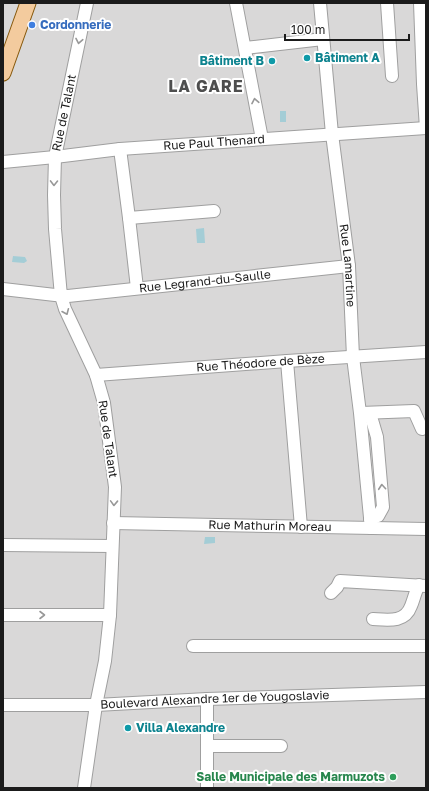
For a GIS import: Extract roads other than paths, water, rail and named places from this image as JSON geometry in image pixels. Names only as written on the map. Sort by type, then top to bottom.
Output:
[{"type":"main road","points":[[3,72],[7,52],[28,3]]},
{"type":"street","name":"Rue de Talant","points":[[84,788],[96,705],[100,692],[105,661],[110,614],[114,487],[104,403],[96,375],[65,309],[61,296],[55,229],[55,158],[87,3]]},
{"type":"street","points":[[236,3],[262,139]]},
{"type":"street","name":"Rue Lamartine","points":[[320,3],[332,134],[349,266],[353,357],[364,413],[370,523]]},
{"type":"street","points":[[388,3],[392,76]]},
{"type":"street","points":[[420,3],[426,128]]},
{"type":"street","points":[[245,48],[323,39]]},
{"type":"street","name":"Rue Paul Thenard","points":[[3,162],[55,158],[120,149],[426,128]]},
{"type":"street","points":[[120,149],[137,288]]},
{"type":"street","points":[[129,218],[214,211]]},
{"type":"street","name":"Rue Legrand-du-Saulle","points":[[3,289],[61,296],[349,266]]},
{"type":"street","name":"Rue Théodore de Bèze","points":[[96,375],[426,352]]},
{"type":"street","points":[[287,361],[301,527]]},
{"type":"street","points":[[364,413],[414,411],[422,429]]},
{"type":"street","name":"Rue Mathurin Moreau","points":[[113,523],[301,527],[370,523],[426,529]]},
{"type":"street","points":[[3,545],[112,546]]},
{"type":"street","points":[[331,593],[340,581],[422,585]]},
{"type":"street","points":[[373,619],[397,620],[404,616],[411,608],[414,595],[422,585]]},
{"type":"street","points":[[3,615],[110,614]]},
{"type":"street","points":[[193,646],[426,646]]},
{"type":"street","name":"Boulevard Alexandre 1er de Yougoslavie","points":[[3,704],[96,705],[207,699],[426,692]]},
{"type":"street","points":[[207,699],[207,788]]},
{"type":"street","points":[[207,746],[281,746]]},
{"type":"water","points":[[280,111],[286,111],[286,122],[280,122]]},
{"type":"water","points":[[204,228],[205,243],[197,243],[196,229]]},
{"type":"water","points":[[13,256],[25,257],[27,261],[24,263],[12,262]]},
{"type":"water","points":[[205,537],[215,537],[215,543],[204,544]]},
{"type":"place","name":"Cordonnerie","points":[[32,25]]},
{"type":"place","name":"Bâtiment A","points":[[307,58]]},
{"type":"place","name":"Bâtiment B","points":[[272,61]]},
{"type":"place","name":"Villa Alexandre","points":[[128,728]]},
{"type":"place","name":"Salle Municipale des Marmuzots","points":[[393,777]]},
{"type":"district","name":"LA GARE","points":[[206,86]]}]
